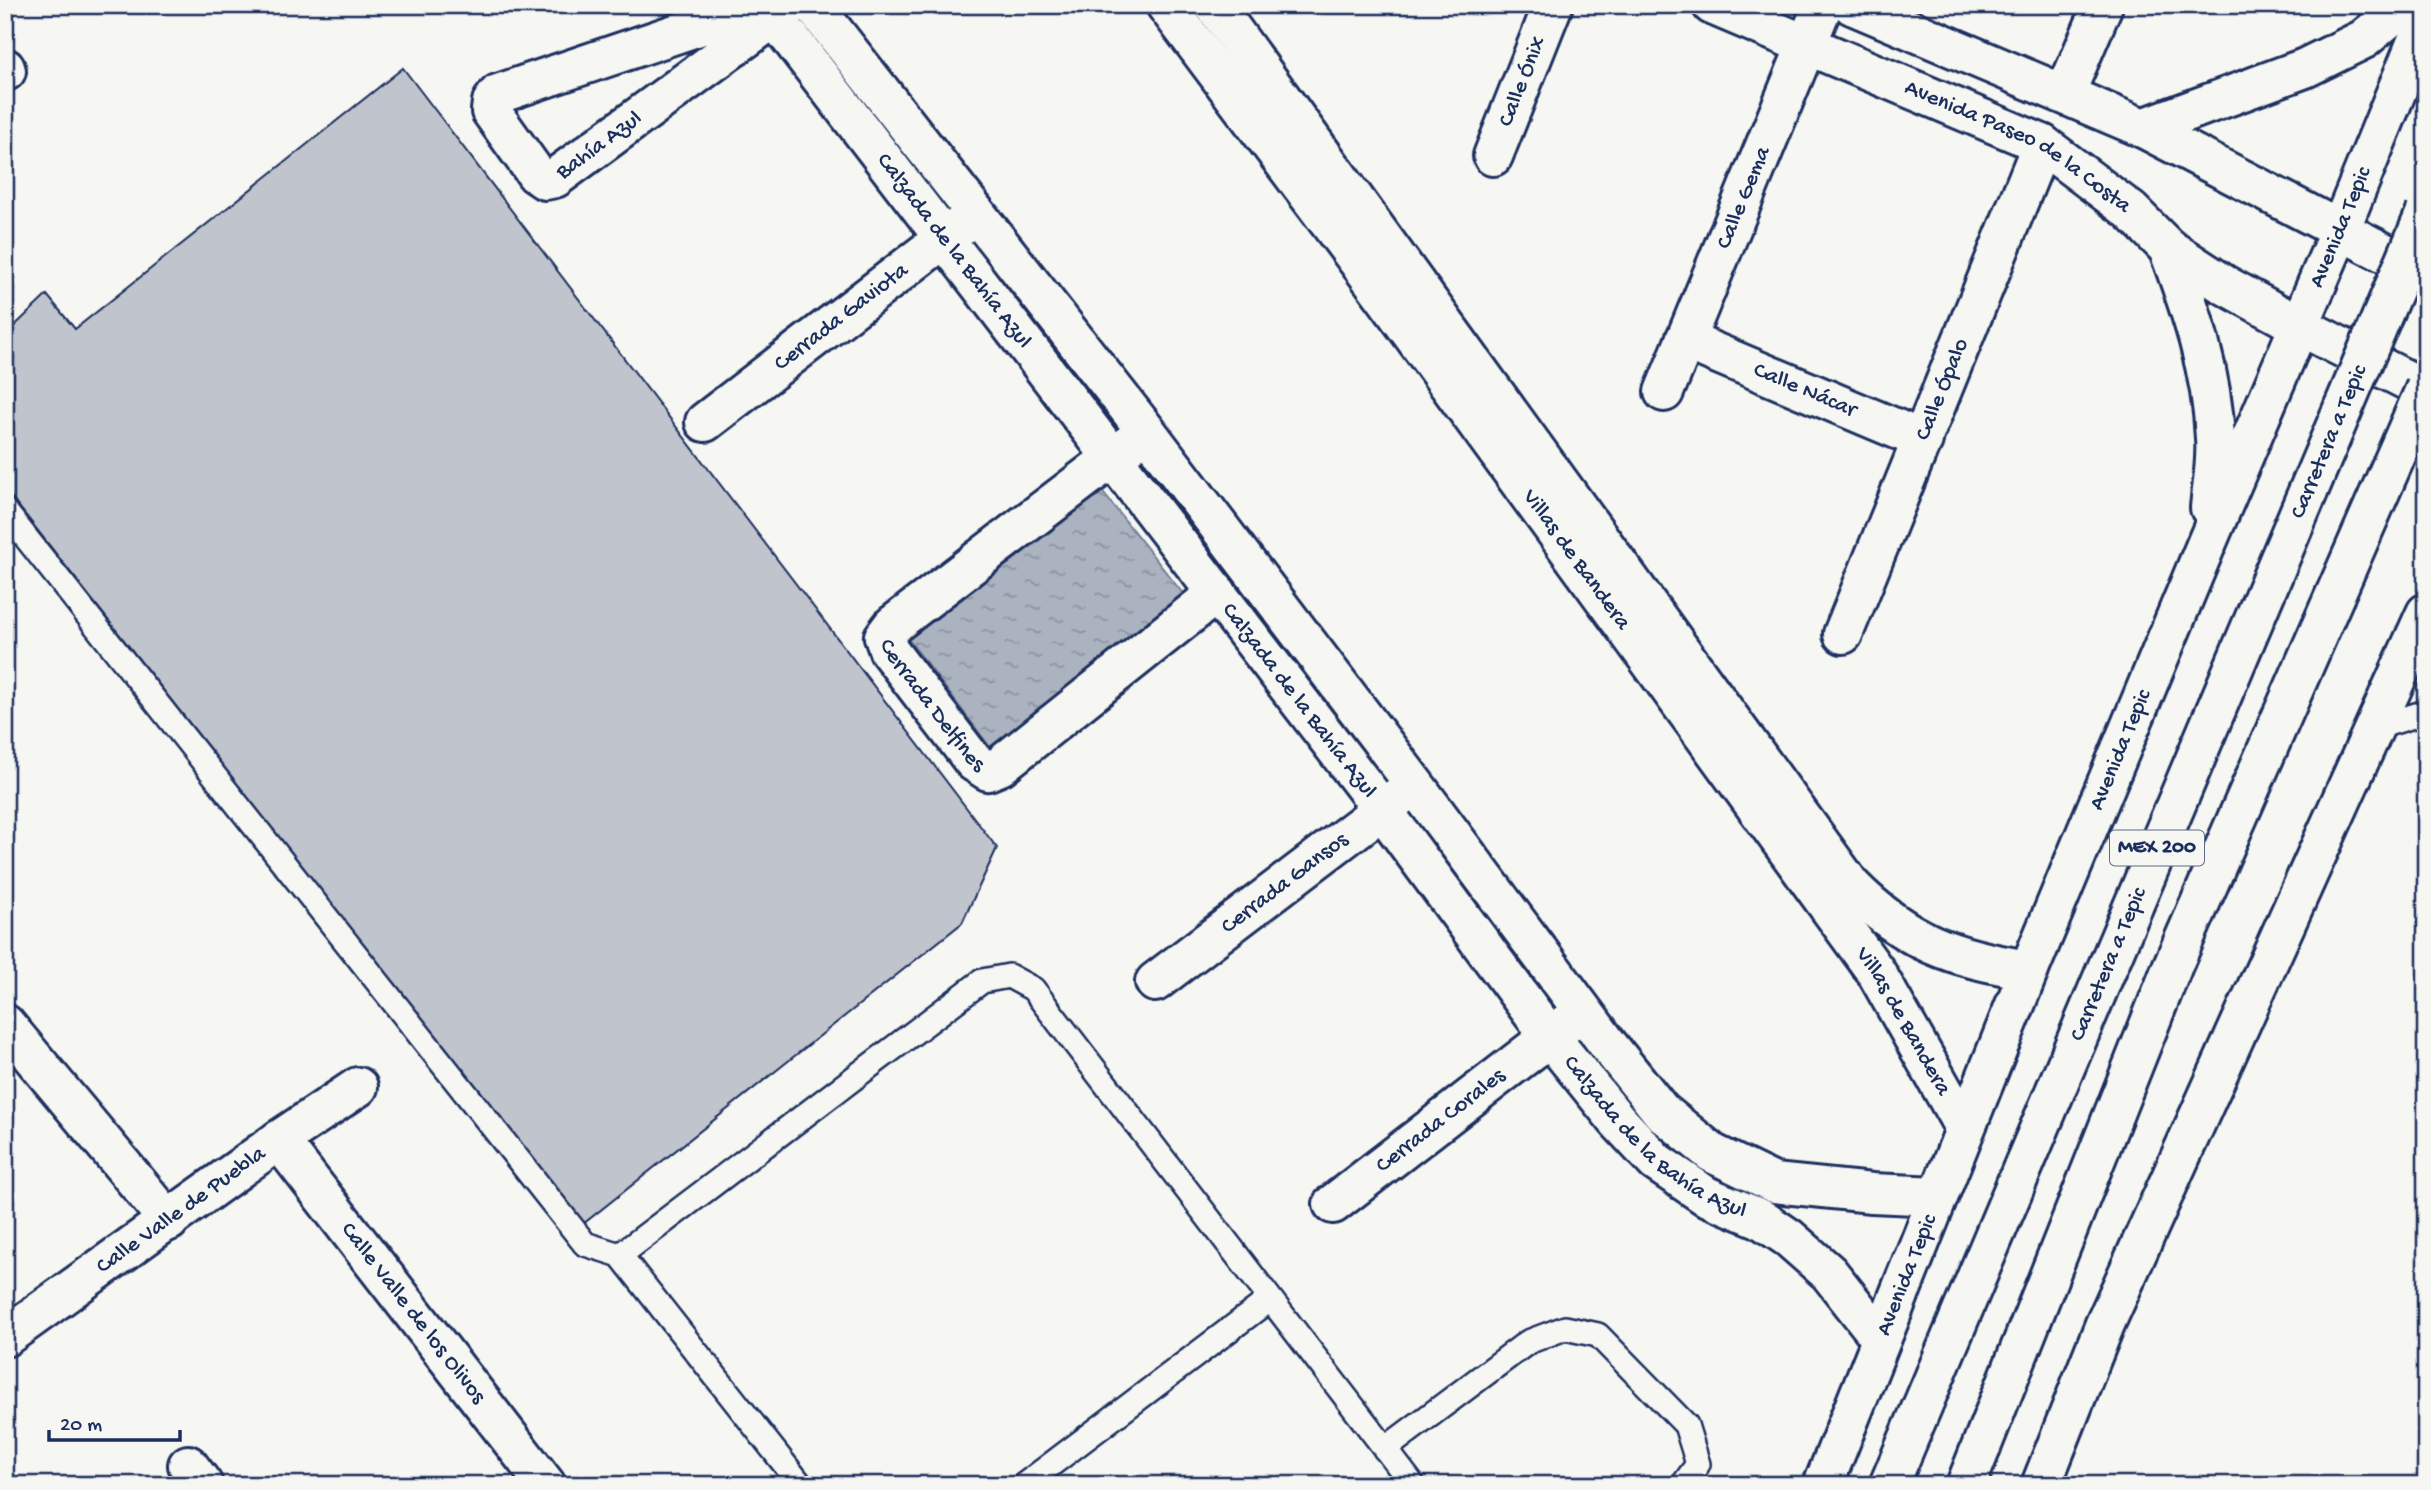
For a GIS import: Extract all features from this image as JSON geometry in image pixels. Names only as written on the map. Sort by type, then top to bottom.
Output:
[{"type":"main road","name":"Calzada de la Bahía Azul","points":[[813,5],[1147,432],[1661,1111],[1712,1153],[1774,1183],[1872,1194],[1938,1196]]},
{"type":"main road","name":"Villas de Bandera","points":[[1167,5],[1398,287],[1851,886],[1875,911],[1909,935],[1947,951],[1991,964],[2029,970]]},
{"type":"main road","name":"Villas de Bandera","points":[[1214,5],[1398,287],[1876,972],[1965,1129]]},
{"type":"main road","name":"Calle Ónix","points":[[1493,156],[1553,5]]},
{"type":"main road","name":"Avenida Paseo de la Costa","points":[[1712,5],[2042,144],[2130,211],[2168,248],[2222,284],[2426,388]]},
{"type":"main road","name":"Calle Gema","points":[[1664,392],[1823,5]]},
{"type":"main road","points":[[1852,5],[2143,128],[2426,274]]},
{"type":"main road","points":[[2065,94],[2103,5]]},
{"type":"main road","points":[[2143,128],[2305,68],[2364,39],[2404,5]]},
{"type":"main road","name":"Calzada de la Bahía Azul","points":[[773,9],[944,239],[1382,809],[1550,1037],[1617,1120],[1656,1162],[1706,1196],[1761,1219],[1789,1238],[1829,1273],[1881,1339]]},
{"type":"main road","name":"Bahía Azul","points":[[773,9],[555,178],[545,180],[536,174],[491,111],[492,102],[498,94],[773,9]]},
{"type":"main road","name":"Avenida Tepic","points":[[1823,1485],[2029,970],[2426,19]]},
{"type":"main road","name":"Calle Ópalo","points":[[1843,634],[2042,144]]},
{"type":"main road","name":"Carretera a Tepic","points":[[1889,1485],[2426,212]]},
{"type":"main road","name":"Cerrada Gaviota","points":[[705,422],[976,213]]},
{"type":"main road","points":[[2168,248],[2193,317],[2209,378],[2216,440],[2208,540]]},
{"type":"main road","name":"Calle Nácar","points":[[1685,340],[1923,440]]},
{"type":"main road","name":"MEX 200","points":[[1966,1485],[2173,965],[2426,388]]},
{"type":"main road","name":"Cerrada Delfines","points":[[1147,432],[893,625],[884,637],[889,651],[974,762],[988,771],[1000,766],[1217,593]]},
{"type":"main road","points":[[2041,1485],[2105,1324],[2426,613]]},
{"type":"main road","name":"Cerrada Gansos","points":[[1155,982],[1415,785]]},
{"type":"main road","points":[[1876,972],[1909,935]]},
{"type":"main road","name":"Cerrada Corales","points":[[1333,1204],[1583,1011]]},
{"type":"main road","points":[[5,1024],[169,1221]]},
{"type":"main road","name":"Calle Valle de Puebla","points":[[5,1337],[279,1140],[358,1087]]},
{"type":"main road","name":"Calle Valle de los Olivos","points":[[279,1140],[546,1485]]},
{"type":"main road","points":[[1761,1219],[1774,1183]]},
{"type":"lane","points":[[5,511],[585,1244],[620,1255],[801,1485]]},
{"type":"lane","points":[[2374,728],[2426,712]]},
{"type":"lane","points":[[620,1255],[982,981],[1009,976],[1033,989],[1413,1485]]},
{"type":"lane","points":[[1024,1485],[1270,1299]]},
{"type":"lane","points":[[1385,1449],[1528,1342],[1565,1328],[1598,1335],[1686,1425],[1698,1464],[1683,1485]]},
{"type":"water","points":[[1097,485],[1184,595],[991,748],[906,636]]},
{"type":"building","points":[[403,68],[997,848],[962,923],[583,1224],[5,489],[5,335],[47,295],[75,329]]}]
